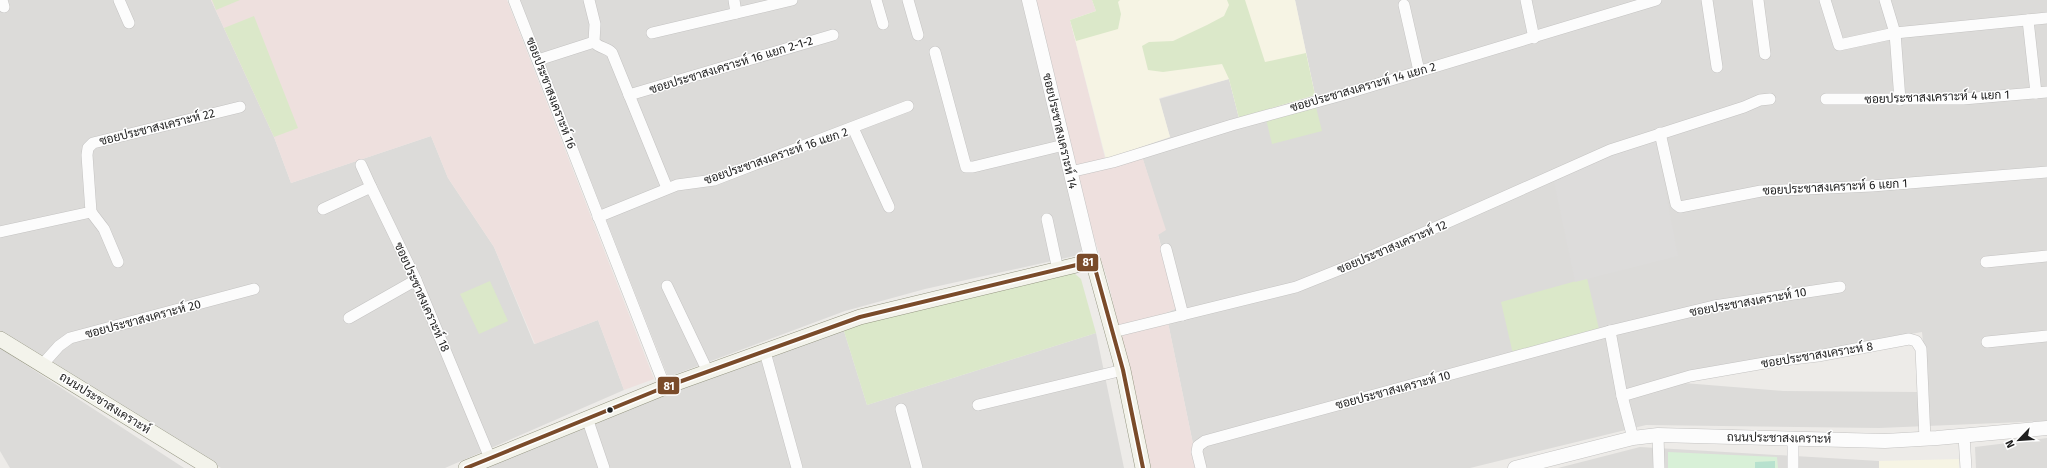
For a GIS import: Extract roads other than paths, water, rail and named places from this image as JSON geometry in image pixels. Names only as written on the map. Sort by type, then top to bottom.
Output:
[{"type":"main road","points":[[466,468],[587,418],[665,388],[860,317],[1092,261],[1123,370],[1143,468]]},
{"type":"main road","name":"ถนนประชาสงเคราะห์","points":[[0,338],[202,467]]},
{"type":"street","points":[[119,0],[129,22]]},
{"type":"street","name":"ซอยประชาสงเคราะห์ 16","points":[[514,0],[665,388]]},
{"type":"street","points":[[589,0],[595,24],[594,42],[600,48],[609,50],[612,53],[667,188]]},
{"type":"street","points":[[734,0],[736,13]]},
{"type":"street","points":[[652,33],[792,0]]},
{"type":"street","points":[[876,0],[883,24]]},
{"type":"street","points":[[908,0],[918,36]]},
{"type":"street","name":"ซอยประชาสงเคราะห์ 14","points":[[1029,0],[1092,261]]},
{"type":"street","points":[[1526,0],[1534,38]]},
{"type":"street","name":"ซอยประชาสงเคราะห์ 14 แยก 2","points":[[1070,172],[1338,96],[1534,38],[1652,0]]},
{"type":"street","points":[[1707,0],[1717,67]]},
{"type":"street","points":[[1758,0],[1764,54]]},
{"type":"street","points":[[1825,0],[1839,45],[1895,33],[2047,18]]},
{"type":"street","points":[[1885,0],[1895,33],[1900,100]]},
{"type":"street","points":[[1404,5],[1419,71]]},
{"type":"street","points":[[2028,20],[2041,92]]},
{"type":"street","name":"ซอยประชาสงเคราะห์ 16 แยก 2-1-2","points":[[629,95],[833,34]]},
{"type":"street","points":[[538,60],[594,42]]},
{"type":"street","points":[[935,52],[966,167],[973,167],[1064,145]]},
{"type":"street","name":"ซอยประชาสงเคราะห์ 4 แยก 1","points":[[1826,99],[1900,100],[1963,98],[2041,92]]},
{"type":"street","points":[[1660,133],[1744,107],[1760,100],[1770,99]]},
{"type":"street","name":"ซอยประชาสงเคราะห์ 16 แยก 2","points":[[598,217],[667,188],[714,180],[908,106]]},
{"type":"street","name":"ซอยประชาสงเคราะห์ 22","points":[[91,212],[87,154],[88,148],[93,143],[240,107]]},
{"type":"street","points":[[853,128],[889,207]]},
{"type":"street","name":"ซอยประชาสงเคราะห์ 6 แยก 1","points":[[1660,133],[1676,204],[1680,207],[1761,191],[1872,186],[2047,172]]},
{"type":"street","name":"ซอยประชาสงเคราะห์ 12","points":[[1113,332],[1296,287],[1356,263],[1610,150],[1660,133]]},
{"type":"street","name":"ซอยประชาสงเคราะห์ 18","points":[[361,165],[416,280],[490,458]]},
{"type":"street","points":[[323,209],[371,187]]},
{"type":"street","points":[[0,232],[91,212],[104,229],[118,262]]},
{"type":"street","points":[[1047,220],[1058,270]]},
{"type":"street","points":[[1166,248],[1183,315]]},
{"type":"street","points":[[1986,262],[2047,256]]},
{"type":"street","points":[[349,318],[416,280]]},
{"type":"street","points":[[668,286],[708,372]]},
{"type":"street","name":"ซอยประชาสงเคราะห์ 10","points":[[1201,468],[1197,452],[1198,446],[1205,441],[1610,331],[1714,306],[1840,287]]},
{"type":"street","name":"ซอยประชาสงเคราะห์ 20","points":[[42,365],[59,346],[70,338],[254,289]]},
{"type":"street","points":[[1610,331],[1622,396],[1633,438]]},
{"type":"street","points":[[1988,342],[2047,336]]},
{"type":"street","name":"ซอยประชาสงเคราะห์ 8","points":[[1622,396],[1690,376],[1776,361],[1818,356],[1909,339],[1916,341],[1921,349],[1925,439]]},
{"type":"street","points":[[765,352],[797,468]]},
{"type":"street","points":[[978,405],[1123,370]]},
{"type":"street","points":[[901,409],[917,468]]},
{"type":"street","points":[[587,418],[604,468]]},
{"type":"street","name":"ถนนประชาสงเคราะห์","points":[[1520,467],[1633,438],[1658,435],[1885,440],[1925,439],[2047,428]]},
{"type":"street","points":[[1658,435],[1659,468]]},
{"type":"street","points":[[1964,436],[1966,468]]},
{"type":"street","points":[[1793,438],[1794,468]]}]
